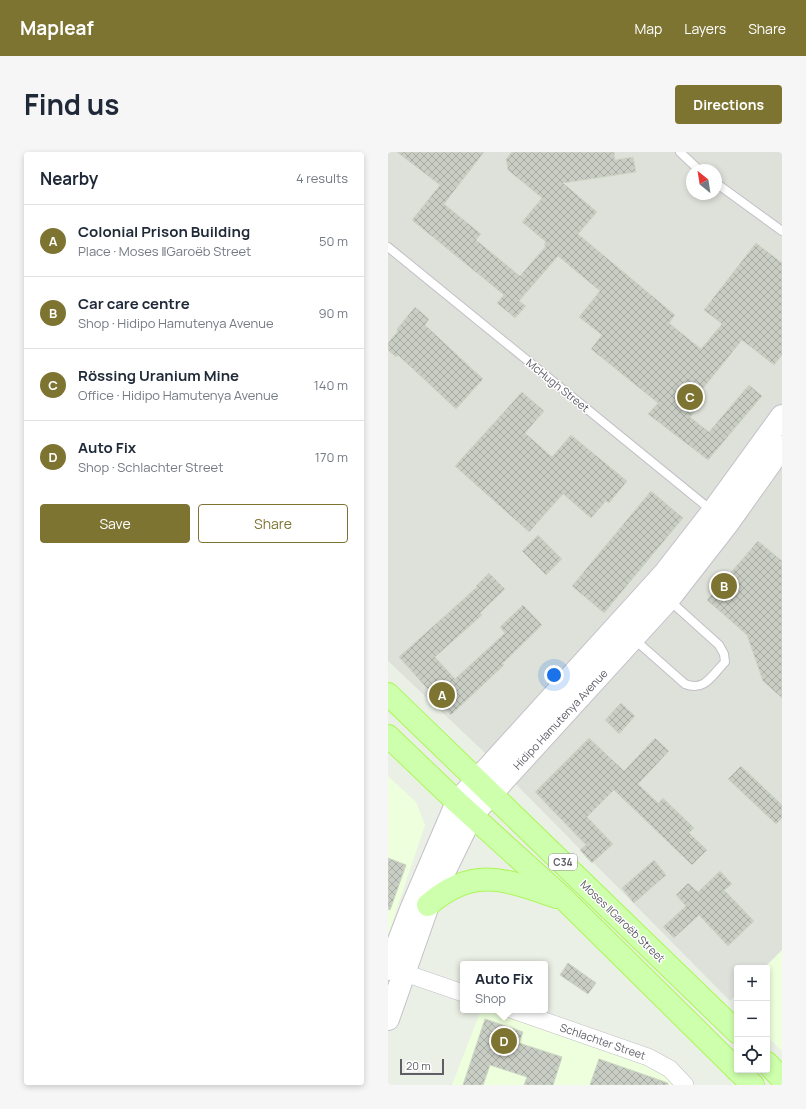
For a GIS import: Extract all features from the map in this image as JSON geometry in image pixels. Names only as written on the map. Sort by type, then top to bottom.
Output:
[{"type":"main road","name":"Moses ǁGaroëb Street","points":[[388,694],[734,1029]]},
{"type":"main road","name":"C34","points":[[388,736],[564,899],[734,1067]]},
{"type":"main road","points":[[428,905],[438,896],[462,884],[492,878],[512,882],[564,899]]},
{"type":"main road","points":[[770,1066],[782,1079]]},
{"type":"main road","name":"C34","points":[[740,1073],[753,1085]]},
{"type":"street","name":"Hidipo Hamutenya Avenue","points":[[484,786],[634,639],[668,600],[782,416]]},
{"type":"street","name":"Hidipo Hamutenya Avenue","points":[[388,1019],[392,969],[412,907],[465,808],[626,617],[664,574],[720,517],[782,447]]},
{"type":"street","name":"Hidipo Hamutenya Avenue","points":[[392,969],[428,905],[465,808]]},
{"type":"street","points":[[392,969],[460,991]]},
{"type":"street","name":"Schlachter Street","points":[[522,1013],[648,1057],[670,1069],[685,1085]]},
{"type":"lane","points":[[680,152],[693,164]]},
{"type":"lane","points":[[722,187],[782,231]]},
{"type":"lane","name":"McHugh Street","points":[[388,247],[720,517]]},
{"type":"lane","points":[[634,639],[685,684],[693,687],[702,686],[725,662],[724,654],[719,645],[668,600]]},
{"type":"shaded area","points":[[388,152],[782,152],[782,950],[767,965],[734,965],[734,997],[730,1001],[484,752],[388,661]]},
{"type":"shaded area","points":[[388,776],[416,802],[425,825],[388,935]]},
{"type":"shaded area","points":[[782,950],[782,1051],[770,1039],[770,965],[767,965]]},
{"type":"shaded area","points":[[480,1013],[522,1013],[648,1057],[685,1085],[452,1085]]},
{"type":"building","points":[[397,152],[484,152],[444,204],[481,234],[476,240],[520,276],[546,246],[544,245],[546,242],[522,222],[542,198],[508,170],[506,159],[512,152],[614,152],[615,160],[633,157],[636,172],[563,183],[597,212],[578,234],[675,315],[669,323],[701,349],[722,324],[704,310],[756,243],[782,263],[782,355],[774,365],[742,340],[688,407],[694,412],[690,417],[709,432],[749,385],[762,396],[708,460],[648,414],[658,403],[591,349],[602,335],[579,317],[600,291],[558,256],[519,301],[526,306],[515,318],[497,303],[504,295],[412,220],[440,185]]},
{"type":"building","points":[[415,307],[429,319],[425,325],[483,379],[456,409],[398,355],[396,357],[388,350],[388,343],[398,331],[397,329]]},
{"type":"building","points":[[522,392],[544,411],[525,433],[552,457],[571,435],[627,481],[609,503],[606,501],[591,518],[563,494],[529,532],[455,466]]},
{"type":"building","points":[[651,491],[683,518],[604,613],[572,586]]},
{"type":"building","points":[[538,535],[562,559],[546,575],[522,551]]},
{"type":"building","points":[[758,541],[782,561],[782,698],[763,681],[747,635],[707,600]]},
{"type":"building","points":[[489,573],[505,589],[480,613],[482,615],[435,657],[455,679],[505,633],[500,627],[523,605],[542,625],[502,664],[504,665],[451,715],[399,657],[477,587],[476,586]]},
{"type":"building","points":[[621,703],[635,716],[619,734],[605,720]]},
{"type":"building","points":[[589,738],[624,771],[655,738],[669,751],[638,784],[658,803],[663,798],[694,828],[689,833],[707,850],[692,865],[614,790],[587,817],[613,844],[592,863],[580,850],[586,845],[535,792]]},
{"type":"building","points":[[741,766],[782,805],[782,818],[776,824],[728,779]]},
{"type":"building","points":[[388,858],[406,865],[390,910],[388,909]]},
{"type":"building","points":[[654,860],[666,875],[634,903],[622,888]]},
{"type":"building","points":[[720,871],[732,884],[724,890],[754,921],[728,946],[699,915],[674,938],[663,927],[686,906],[676,895],[688,883],[698,892]]},
{"type":"building","points":[[568,963],[596,983],[588,994],[560,975]]},
{"type":"building","points":[[485,1019],[523,1032],[519,1043],[562,1057],[553,1085],[524,1085],[527,1077],[490,1065],[483,1085],[463,1085]]},
{"type":"building","points":[[599,1059],[668,1083],[668,1085],[590,1085]]},
{"type":"place","name":"Rössing Uranium Mine","points":[[690,397]]},
{"type":"place","name":"Car care centre","points":[[724,586]]},
{"type":"place","name":"Colonial Prison Building","points":[[442,695]]},
{"type":"place","name":"Auto Fix","points":[[504,1041]]}]
